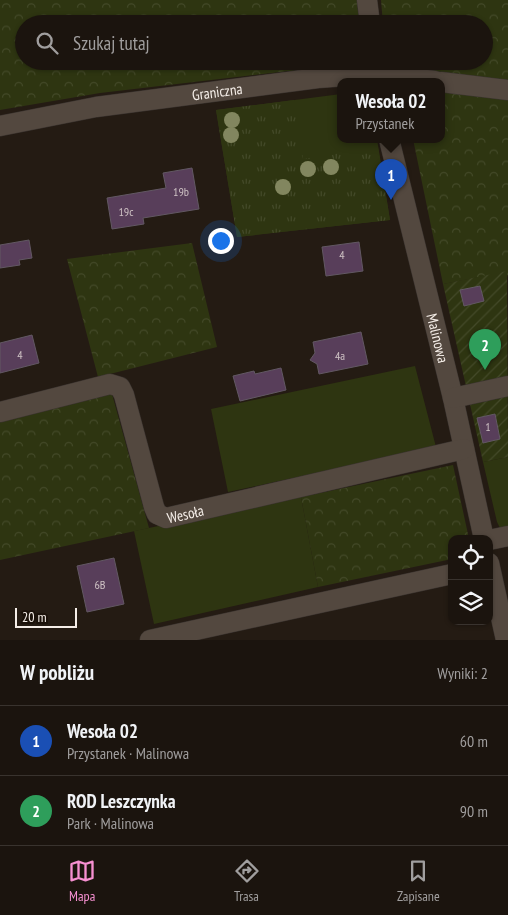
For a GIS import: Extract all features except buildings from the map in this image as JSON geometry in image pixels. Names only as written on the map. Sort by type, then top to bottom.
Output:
[{"type":"street","points":[[367,0],[369,15]]},
{"type":"street","name":"Graniczna","points":[[0,126],[96,107],[318,78],[375,72],[415,78]]},
{"type":"street","points":[[445,82],[508,90]]},
{"type":"street","name":"Malinowa","points":[[390,143],[453,398],[483,535]]},
{"type":"street","name":"Wesoła","points":[[0,412],[110,384],[120,387],[124,395],[154,507],[157,514],[166,518],[464,449]]},
{"type":"street","points":[[453,398],[508,386]]},
{"type":"street","points":[[493,539],[508,536]]},
{"type":"street","points":[[150,640],[448,575]]},
{"type":"street","points":[[492,580],[506,640]]},
{"type":"green space","points":[[0,0],[357,0],[358,15],[15,15],[15,70],[298,70],[100,93],[0,110]]},
{"type":"green space","points":[[381,0],[508,0],[508,82],[423,70],[493,70],[493,15],[382,15]]},
{"type":"green space","points":[[445,92],[508,96],[508,277],[506,272],[443,284],[414,143],[445,143]]},
{"type":"green space","points":[[337,95],[337,143],[378,143],[390,220],[237,237],[216,110]]},
{"type":"green space","points":[[294,100],[303,159],[378,147],[390,220],[237,237],[216,110]]},
{"type":"green space","points":[[192,243],[217,347],[98,377],[67,259]]},
{"type":"green space","points":[[507,271],[508,457],[483,462],[443,284]]},
{"type":"green space","points":[[415,366],[436,447],[228,492],[211,409]]},
{"type":"green space","points":[[112,394],[149,528],[0,560],[0,422]]},
{"type":"green space","points":[[508,457],[508,530],[501,530],[497,522],[483,462]]},
{"type":"green space","points":[[453,465],[468,535],[448,535],[448,560],[318,587],[301,497]]},
{"type":"green space","points":[[301,497],[318,587],[154,624],[134,531]]},
{"type":"place","name":"Wesoła 02","points":[[391,200]]},
{"type":"place","name":"ROD Leszczynka","points":[[485,370]]}]
